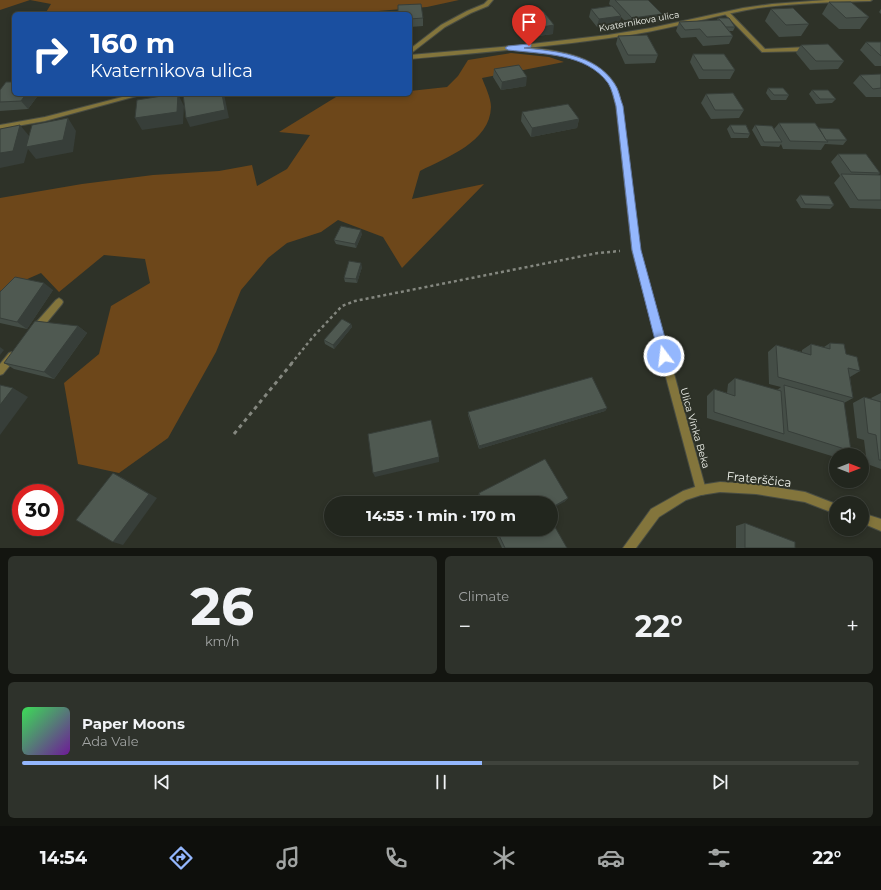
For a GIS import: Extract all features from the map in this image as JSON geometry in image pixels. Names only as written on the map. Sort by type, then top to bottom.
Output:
[{"type":"street","points":[[412,50],[444,26],[469,12],[486,5],[491,0]]},
{"type":"street","name":"Kvaternikova ulica","points":[[412,57],[508,48],[636,32],[727,13],[786,4],[870,0]]},
{"type":"street","points":[[727,13],[764,51],[811,48]]},
{"type":"street","name":"Ulica Vinka Beka","points":[[508,48],[573,57],[587,63],[605,76],[612,84],[619,106],[621,119],[636,250],[701,490]]},
{"type":"street","points":[[0,126],[45,119],[133,96]]},
{"type":"street","points":[[30,336],[59,302]]},
{"type":"street","points":[[0,371],[20,348]]},
{"type":"street","name":"Fraterščica","points":[[629,548],[655,513],[683,496],[701,490],[720,487],[756,489],[805,497],[829,506]]},
{"type":"street","points":[[869,521],[881,525]]},
{"type":"path","points":[[234,434],[312,338],[342,306],[355,301],[598,253],[636,250]]},
{"type":"shaded area","points":[[0,0],[30,0],[0,10]]},
{"type":"shaded area","points":[[30,0],[459,0],[427,7],[366,12],[46,12],[51,4]]},
{"type":"shaded area","points":[[511,53],[549,57],[564,62],[482,78],[491,103],[489,119],[483,130],[465,147],[420,171],[412,199],[484,184],[402,268],[383,237],[338,220],[321,232],[287,243],[268,258],[241,290],[216,352],[168,438],[119,473],[78,464],[64,383],[99,354],[111,306],[150,283],[145,259],[104,255],[59,292],[41,273],[0,291],[0,198],[82,184],[153,175],[219,171],[252,165],[257,186],[287,169],[310,135],[279,132],[336,97],[412,96],[412,91],[447,87],[458,76],[468,60]]},
{"type":"building","points":[[615,0],[648,0],[662,14],[632,18]]},
{"type":"building","points":[[829,2],[851,2],[869,17],[846,18]]},
{"type":"building","points":[[421,4],[423,18],[412,19],[412,12],[398,12],[398,5]]},
{"type":"building","points":[[612,6],[621,16],[599,19],[591,9]]},
{"type":"building","points":[[793,8],[809,24],[786,25],[771,9]]},
{"type":"building","points":[[543,11],[554,25],[523,30],[513,15]]},
{"type":"building","points":[[718,18],[729,18],[735,27],[726,27]]},
{"type":"building","points":[[720,20],[733,36],[707,37],[700,29],[685,30],[679,22]]},
{"type":"building","points":[[647,35],[658,55],[628,55],[618,36]]},
{"type":"building","points":[[866,42],[881,42],[881,56]]},
{"type":"building","points":[[828,44],[844,61],[816,61],[801,45]]},
{"type":"building","points":[[693,54],[724,54],[735,70],[703,70]]},
{"type":"building","points":[[519,65],[527,77],[502,82],[494,69]]},
{"type":"building","points":[[881,74],[881,88],[873,89],[860,75]]},
{"type":"building","points":[[6,82],[12,82],[12,96],[25,96],[21,101],[0,102],[0,90]]},
{"type":"building","points":[[768,88],[783,88],[789,95],[774,95]]},
{"type":"building","points":[[812,90],[828,90],[836,99],[820,99]]},
{"type":"building","points":[[733,93],[744,110],[715,110],[706,94]]},
{"type":"building","points":[[162,96],[178,96],[177,112],[135,118],[137,100]]},
{"type":"building","points":[[183,96],[222,96],[225,110],[186,118]]},
{"type":"building","points":[[568,104],[579,119],[532,128],[522,112]]},
{"type":"building","points":[[68,118],[63,140],[26,147],[32,125]]},
{"type":"building","points":[[779,123],[815,123],[828,142],[790,141]]},
{"type":"building","points":[[20,125],[13,151],[0,153],[0,129]]},
{"type":"building","points":[[730,125],[746,125],[750,134],[734,133]]},
{"type":"building","points":[[755,125],[772,126],[782,142],[764,142]]},
{"type":"building","points":[[819,128],[839,129],[847,140],[826,140]]},
{"type":"building","points":[[838,154],[866,154],[880,173],[851,172]]},
{"type":"building","points":[[841,174],[881,175],[881,200],[858,200]]},
{"type":"building","points":[[800,195],[829,196],[834,205],[805,204]]},
{"type":"building","points":[[341,226],[361,230],[355,244],[334,240]]},
{"type":"building","points":[[349,261],[361,263],[356,279],[344,278]]},
{"type":"building","points":[[15,277],[44,283],[17,322],[0,318],[0,292]]},
{"type":"building","points":[[342,319],[351,324],[333,345],[324,340]]},
{"type":"building","points":[[35,321],[78,326],[44,372],[4,363]]},
{"type":"building","points":[[830,343],[844,344],[846,354],[857,357],[860,371],[848,368],[853,398],[778,377],[776,345],[811,355],[811,344],[830,349]]},
{"type":"building","points":[[592,377],[607,408],[479,446],[468,412]]},
{"type":"building","points":[[735,378],[781,391],[784,434],[714,412],[714,389],[735,396]]},
{"type":"building","points":[[0,385],[13,388],[0,405]]},
{"type":"building","points":[[784,385],[844,402],[851,448],[842,448],[788,431]]},
{"type":"building","points":[[864,397],[881,402],[881,460],[879,460],[876,435],[868,433]]},
{"type":"building","points":[[431,420],[439,457],[373,473],[368,434]]},
{"type":"building","points":[[545,459],[568,498],[558,504],[558,496],[480,496],[479,493]]},
{"type":"building","points":[[113,473],[149,494],[113,542],[76,520]]},
{"type":"building","points":[[745,523],[795,542],[795,548],[745,548]]},
{"type":"building","points":[[558,532],[567,548],[505,548],[499,536],[558,536]]},
{"type":"route","points":[[529,46],[508,48],[573,57],[587,63],[605,76],[612,84],[619,106],[622,126],[636,250],[664,356]]}]
